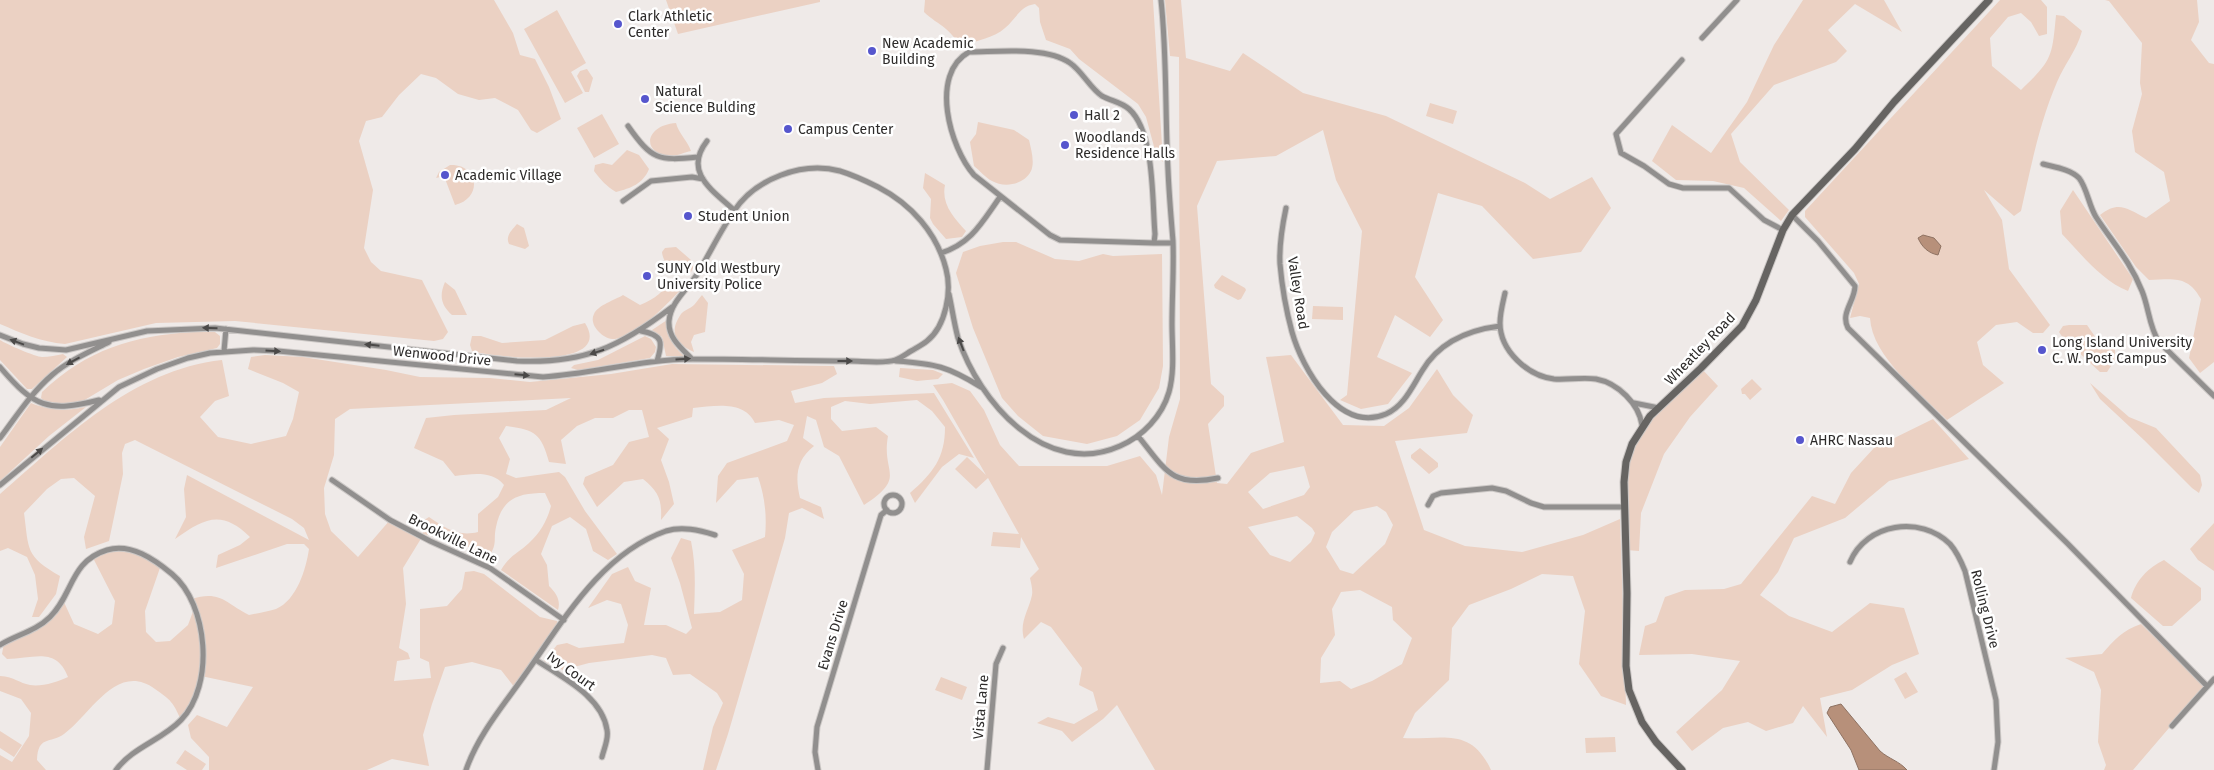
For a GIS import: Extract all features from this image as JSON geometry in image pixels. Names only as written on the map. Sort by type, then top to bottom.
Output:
[{"type":"main road","name":"Wheatley Road","points":[[1682,770],[1656,742],[1642,722],[1629,690],[1626,666],[1625,507],[1626,462],[1632,444],[1642,425],[1742,326],[1756,300],[1784,230],[1792,215],[1856,149],[1894,102],[1989,0]]},
{"type":"street","points":[[0,335],[39,348],[66,350],[161,329],[226,329],[537,362],[567,360],[597,352],[641,331],[672,307],[697,275],[734,210],[754,189],[778,176],[804,170],[838,171],[861,179],[900,200],[926,226],[941,253],[948,275],[949,290],[959,339],[982,388],[1024,433],[1052,449],[1078,454],[1100,453],[1122,445],[1138,436],[1158,414],[1168,393],[1171,379],[1173,243],[1161,0]]},
{"type":"street","points":[[1702,38],[1737,0]]},
{"type":"street","points":[[1154,243],[1155,234],[1147,142],[1143,127],[1129,109],[1115,100],[1102,96],[1072,64],[1052,54],[969,52],[953,65],[949,76],[947,103],[949,125],[957,150],[965,165],[974,175],[1000,197],[1050,235],[1060,240],[1154,243],[1173,243]]},
{"type":"street","points":[[1682,60],[1616,134],[1621,152],[1670,184],[1683,188],[1729,188],[1764,220],[1784,230]]},
{"type":"street","points":[[628,126],[650,153],[661,158],[698,157]]},
{"type":"street","points":[[707,141],[698,157],[697,166],[703,179],[734,210]]},
{"type":"street","points":[[2043,164],[2071,173],[2080,179],[2095,215],[2126,258],[2137,280],[2143,294],[2152,333],[2214,396]]},
{"type":"street","points":[[624,201],[651,181],[692,177],[703,179]]},
{"type":"street","points":[[941,253],[954,249],[969,239],[1000,197]]},
{"type":"street","name":"Valley Road","points":[[1286,208],[1280,247],[1280,264],[1291,331],[1300,355],[1315,380],[1328,397],[1343,411],[1365,417],[1387,414],[1405,398],[1427,363],[1446,344],[1471,331],[1500,326]]},
{"type":"street","points":[[1792,215],[1818,241],[1856,286],[1856,291],[1845,317],[1848,328],[2067,543],[2207,686]]},
{"type":"street","points":[[895,361],[928,341],[936,331],[944,315],[949,290]]},
{"type":"street","points":[[1505,293],[1500,326],[1512,355],[1532,372],[1552,379],[1587,378],[1601,380],[1618,390],[1634,403],[1659,408]]},
{"type":"street","points":[[672,307],[669,322],[670,332],[678,346],[692,359]]},
{"type":"street","points":[[224,352],[226,329]]},
{"type":"street","points":[[641,331],[653,334],[660,340],[662,346],[657,361]]},
{"type":"street","points":[[0,438],[30,398],[52,375],[65,365],[116,338]]},
{"type":"street","name":"Wenwood Drive","points":[[0,485],[119,387],[156,369],[188,358],[224,352],[278,351],[543,377],[578,374],[657,361],[692,359],[895,361],[942,366],[958,373],[982,388]]},
{"type":"street","points":[[0,367],[14,384],[30,398],[46,405],[59,408],[72,407],[102,400]]},
{"type":"street","points":[[1634,403],[1642,425]]},
{"type":"street","points":[[1138,436],[1169,473],[1178,478],[1192,481],[1218,478]]},
{"type":"street","name":"Brookville Lane","points":[[332,480],[390,520],[430,541],[490,568],[564,620]]},
{"type":"street","points":[[1428,505],[1433,496],[1441,493],[1492,488],[1506,490],[1544,508],[1625,507]]},
{"type":"street","name":"Evans Drive","points":[[818,770],[815,752],[817,727],[881,515],[887,510]]},
{"type":"street","name":"Rolling Drive","points":[[1850,562],[1859,546],[1875,533],[1902,526],[1922,528],[1940,537],[1959,556],[1965,571],[1996,700],[1998,742],[1994,770]]},
{"type":"street","points":[[466,770],[478,742],[564,620],[590,587],[611,566],[654,536],[676,529],[695,530],[715,535]]},
{"type":"street","points":[[0,645],[48,619],[63,600],[81,565],[92,556],[107,550],[132,550],[161,565],[182,584],[195,606],[200,623],[203,648],[199,685],[192,705],[181,720],[163,735],[127,757],[116,770]]},
{"type":"street","name":"Vista Lane","points":[[987,770],[996,664],[1003,648]]},
{"type":"street","name":"Ivy Court","points":[[536,660],[586,695],[597,707],[607,730],[607,739],[602,757]]},
{"type":"street","points":[[2172,726],[2214,679]]},
{"type":"shaded area","points":[[0,0],[494,0],[513,33],[520,55],[535,59],[549,87],[561,119],[537,133],[531,130],[518,110],[495,98],[479,100],[458,94],[436,78],[421,74],[399,95],[382,117],[366,121],[359,141],[373,190],[364,248],[371,262],[381,271],[422,280],[448,332],[443,339],[434,341],[235,321],[156,323],[65,344],[48,341],[23,334],[0,324]]},
{"type":"shaded area","points":[[666,0],[820,0],[820,2],[678,34]]},
{"type":"shaded area","points":[[925,0],[1153,0],[1163,162],[1156,154],[1146,117],[1138,104],[1079,59],[1070,49],[1046,40],[1040,22],[1039,8],[1035,4],[1022,10],[1001,31],[991,37],[964,46],[924,12]]},
{"type":"shaded area","points":[[1165,0],[1181,0],[1186,58],[1230,71],[1243,53],[1303,93],[1386,116],[1525,183],[1550,199],[1592,177],[1611,208],[1581,252],[1533,259],[1482,206],[1438,193],[1415,277],[1443,320],[1430,337],[1395,315],[1377,357],[1412,373],[1388,404],[1361,409],[1340,400],[1347,395],[1362,231],[1336,180],[1323,130],[1276,156],[1217,161],[1197,206],[1211,384],[1224,396],[1224,406],[1208,424],[1217,483],[1227,484],[1251,453],[1284,442],[1266,357],[1291,355],[1343,425],[1384,426],[1409,408],[1437,369],[1453,395],[1473,415],[1467,433],[1395,441],[1424,530],[1465,546],[1522,552],[1583,535],[1620,519],[1626,705],[1601,696],[1579,664],[1585,611],[1573,576],[1542,574],[1511,589],[1469,605],[1452,628],[1449,680],[1415,713],[1403,738],[1443,737],[1465,741],[1483,756],[1491,770],[1155,770],[1117,705],[1103,719],[1072,742],[1062,731],[1037,723],[1048,717],[1074,724],[1098,710],[1093,692],[1079,685],[1082,668],[1051,627],[1041,622],[1024,639],[1023,627],[1032,593],[1030,578],[1039,569],[1021,537],[1020,548],[991,546],[993,532],[1019,534],[988,478],[976,489],[955,469],[967,457],[986,475],[933,385],[952,383],[970,391],[984,410],[1000,445],[1019,466],[1107,466],[1140,456],[1156,475],[1162,495],[1169,437],[1180,399],[1179,57],[1170,56]],"holes":[[[1304,466],[1310,487],[1304,495],[1263,509],[1248,492],[1270,473]],[[1377,506],[1386,512],[1393,525],[1385,544],[1353,574],[1340,570],[1326,547],[1332,532],[1354,511]],[[1297,516],[1312,528],[1315,533],[1311,542],[1290,562],[1270,555],[1248,527]],[[1360,590],[1392,607],[1393,620],[1412,638],[1402,664],[1372,681],[1351,689],[1340,681],[1320,683],[1321,658],[1335,635],[1332,609],[1341,592]]]},
{"type":"shaded area","points":[[1803,0],[1884,0],[1902,32],[1855,4],[1828,30],[1847,51],[1836,62],[1774,85],[1731,134],[1740,162],[1789,210],[1781,221],[1744,188],[1713,181],[1676,180],[1652,161],[1672,125],[1711,153],[1747,102],[1774,45]]},
{"type":"shaded area","points":[[2000,0],[2041,0],[2047,7],[2047,34],[2039,36],[2031,22],[2021,13],[2008,17],[1990,38],[1992,66],[2021,90],[2039,72],[2049,57],[2056,15],[2064,16],[2082,31],[2077,45],[2057,82],[2045,114],[2021,211],[2014,216],[1984,190],[2002,220],[2009,269],[2050,325],[2043,333],[2033,333],[2017,322],[1996,325],[1977,342],[1983,365],[2004,383],[1947,420],[1888,361],[1873,333],[1870,318],[1860,316],[1850,318],[1859,284],[1854,273],[1805,217],[1805,211]]},
{"type":"shaded area","points":[[2105,0],[2197,0],[2199,22],[2191,40],[2209,63],[2214,64],[2214,362],[2200,373],[2189,358],[2201,299],[2196,291],[2185,282],[2179,280],[2149,280],[2136,267],[2100,215],[2107,210],[2118,207],[2128,209],[2146,218],[2170,201],[2164,172],[2135,152],[2132,131],[2142,94],[2140,83],[2142,43],[2109,1]]},
{"type":"shaded area","points":[[557,10],[586,63],[571,72],[583,93],[565,103],[524,29]]},
{"type":"shaded area","points":[[587,69],[593,78],[589,92],[585,92],[577,76],[580,71]]},
{"type":"shaded area","points":[[1430,103],[1457,111],[1453,124],[1426,116]]},
{"type":"shaded area","points":[[602,114],[619,144],[594,158],[577,128]]},
{"type":"shaded area","points":[[978,122],[1014,130],[1029,140],[1033,164],[1028,176],[1013,184],[1002,184],[987,178],[974,166],[970,142],[976,134]]},
{"type":"shaded area","points":[[676,123],[691,151],[671,156],[654,150],[650,140],[653,134],[666,125]]},
{"type":"shaded area","points":[[627,150],[639,155],[649,169],[636,185],[616,192],[604,183],[594,171],[595,165],[603,163],[612,165]]},
{"type":"shaded area","points":[[450,165],[460,166],[467,170],[472,175],[474,182],[470,196],[455,205],[444,176],[436,178],[439,172]]},
{"type":"shaded area","points":[[925,173],[945,185],[944,192],[947,204],[953,216],[966,231],[962,237],[946,239],[933,224],[930,218],[931,199],[923,188]]},
{"type":"shaded area","points":[[2073,190],[2133,279],[2128,291],[2109,281],[2062,234],[2060,211]]},
{"type":"shaded area","points":[[517,224],[524,228],[529,246],[525,249],[509,244],[508,241],[510,233]]},
{"type":"shaded area","points":[[1923,235],[1934,238],[1941,246],[1938,255],[1928,251],[1921,244],[1918,238]]},
{"type":"shaded area","points":[[1016,242],[1055,259],[1079,261],[1103,254],[1113,256],[1162,254],[1163,366],[1159,388],[1140,420],[1117,436],[1087,444],[1043,436],[1018,416],[1002,398],[973,328],[956,273],[963,252],[980,246]]},
{"type":"shaded area","points":[[676,247],[691,260],[694,266],[690,274],[685,275],[676,272],[665,261],[662,252],[665,248]]},
{"type":"shaded area","points":[[1222,275],[1245,288],[1246,290],[1241,299],[1238,300],[1215,288],[1214,285]]},
{"type":"shaded area","points":[[675,280],[678,281],[682,288],[642,326],[632,332],[623,337],[611,339],[595,327],[593,323],[594,314],[603,305],[623,295],[640,305],[648,302]]},
{"type":"shaded area","points":[[445,282],[455,290],[467,315],[452,315],[445,308],[442,292]]},
{"type":"shaded area","points":[[702,295],[708,303],[705,332],[694,335],[691,342],[694,352],[679,341],[676,337],[675,327],[681,314],[691,308]]},
{"type":"shaded area","points":[[1313,306],[1343,307],[1343,320],[1312,319]]},
{"type":"shaded area","points":[[667,320],[671,340],[684,356],[666,356],[662,337],[652,330]]},
{"type":"shaded area","points":[[585,323],[590,338],[583,348],[568,355],[548,357],[503,356],[472,351],[470,345],[472,336],[481,336],[502,343],[545,340],[573,326]]},
{"type":"shaded area","points":[[2087,325],[2096,338],[2115,347],[2115,360],[2107,372],[2100,372],[2063,338],[2059,332],[2063,326]]},
{"type":"shaded area","points":[[193,332],[215,332],[220,336],[220,344],[217,348],[178,357],[144,369],[118,380],[78,404],[46,403],[41,398],[42,392],[59,377],[76,365],[112,347],[150,337]]},
{"type":"shaded area","points":[[645,336],[651,339],[656,347],[655,352],[650,358],[578,370],[571,368],[574,365],[598,360]]},
{"type":"shaded area","points":[[0,340],[42,357],[63,354],[67,357],[32,389],[27,389],[0,360]]},
{"type":"shaded area","points":[[265,355],[303,357],[420,377],[490,378],[530,382],[611,374],[672,364],[834,366],[837,374],[822,383],[791,391],[795,403],[824,398],[934,393],[974,458],[959,454],[942,467],[915,503],[910,493],[925,479],[936,464],[943,448],[945,427],[932,411],[917,400],[870,404],[845,401],[831,407],[831,419],[842,431],[876,427],[888,436],[887,459],[890,474],[889,480],[877,495],[864,505],[839,456],[824,447],[816,420],[807,416],[803,438],[814,446],[800,463],[797,476],[798,490],[800,498],[821,507],[824,519],[802,508],[789,513],[785,538],[716,770],[703,770],[713,727],[723,703],[717,693],[690,674],[673,675],[666,658],[652,655],[589,663],[563,670],[544,661],[557,645],[567,643],[579,648],[624,643],[628,625],[621,604],[607,600],[588,608],[612,574],[628,567],[635,581],[651,588],[644,625],[666,625],[686,634],[692,628],[671,558],[681,538],[691,541],[693,550],[695,577],[694,614],[720,612],[742,600],[744,574],[732,550],[765,537],[766,514],[764,499],[758,477],[737,480],[716,503],[718,476],[727,463],[787,441],[794,425],[779,420],[755,423],[744,411],[728,406],[719,406],[693,408],[692,417],[657,428],[669,439],[661,460],[674,504],[661,520],[661,507],[656,492],[643,479],[624,482],[597,507],[583,484],[585,477],[613,465],[629,442],[649,437],[642,410],[629,410],[613,418],[595,418],[577,426],[561,440],[566,464],[549,462],[540,439],[535,435],[524,429],[506,426],[499,438],[510,459],[506,474],[516,478],[559,472],[565,477],[585,511],[617,554],[608,560],[593,551],[586,529],[570,517],[552,526],[541,554],[547,565],[549,586],[556,594],[558,600],[558,610],[501,570],[510,558],[537,535],[543,526],[551,506],[545,493],[519,496],[507,503],[499,517],[494,545],[489,557],[457,542],[423,534],[421,522],[429,517],[446,528],[458,532],[478,532],[478,514],[498,497],[504,485],[499,480],[488,475],[455,476],[443,461],[414,448],[426,418],[546,410],[571,398],[350,409],[335,419],[334,455],[324,488],[325,514],[331,531],[358,557],[390,520],[422,537],[403,568],[406,604],[399,648],[408,653],[410,659],[397,661],[394,681],[431,678],[429,662],[420,658],[420,609],[447,606],[462,589],[465,572],[474,571],[484,574],[540,617],[557,621],[557,629],[515,688],[501,670],[472,662],[445,667],[423,735],[429,766],[392,759],[367,770],[209,770],[209,757],[191,738],[188,725],[197,715],[227,727],[253,687],[201,676],[199,685],[181,720],[171,702],[155,689],[141,682],[129,681],[105,694],[64,734],[42,743],[37,760],[46,770],[0,770],[0,755],[12,762],[29,736],[31,713],[21,699],[0,691],[0,676],[34,685],[49,684],[68,677],[63,667],[57,661],[50,658],[43,656],[7,659],[2,654],[4,643],[48,619],[63,600],[74,624],[98,634],[112,624],[115,601],[92,556],[112,550],[128,550],[161,565],[145,611],[146,632],[156,642],[170,641],[188,625],[195,606],[191,599],[209,596],[216,597],[249,615],[276,609],[290,599],[303,574],[308,557],[309,549],[304,544],[287,544],[216,568],[218,555],[240,545],[250,537],[240,528],[222,520],[213,520],[195,526],[175,539],[186,517],[184,489],[187,475],[309,540],[304,528],[292,519],[135,440],[125,444],[122,453],[123,474],[109,541],[86,549],[84,537],[95,496],[74,478],[61,479],[47,489],[24,513],[28,544],[31,551],[40,563],[60,576],[56,594],[39,617],[32,617],[38,599],[35,575],[27,557],[8,548],[0,551],[0,494],[49,451],[102,410],[129,392],[158,377],[189,366],[222,360],[229,396],[215,401],[200,417],[218,437],[251,444],[286,436],[293,419],[299,392],[283,383],[248,369],[251,357]]},
{"type":"shaded area","points":[[900,368],[933,370],[943,374],[938,379],[917,381],[899,377]]},
{"type":"shaded area","points":[[1701,368],[1718,386],[1690,417],[1664,454],[1641,513],[1639,551],[1626,550],[1626,462],[1637,434]]},
{"type":"shaded area","points":[[1752,379],[1762,389],[1750,400],[1745,394],[1742,394],[1741,389]]},
{"type":"shaded area","points":[[2090,383],[2129,417],[2156,428],[2200,475],[2202,485],[2199,493],[2100,399]]},
{"type":"shaded area","points":[[31,403],[58,410],[86,407],[49,436],[0,481],[0,447]]},
{"type":"shaded area","points":[[1933,419],[1969,459],[1889,481],[1845,518],[1794,538],[1778,572],[1760,595],[1789,616],[1832,632],[1870,603],[1904,608],[1919,654],[1892,665],[1852,690],[1820,698],[1827,737],[1803,706],[1793,723],[1766,731],[1748,722],[1723,728],[1692,751],[1676,732],[1722,690],[1740,661],[1692,654],[1639,655],[1645,626],[1656,622],[1665,597],[1685,590],[1724,589],[1741,584],[1812,496],[1835,504],[1851,473],[1874,448]]},
{"type":"shaded area","points":[[1420,448],[1438,463],[1438,467],[1429,474],[1411,458],[1411,455]]},
{"type":"shaded area","points":[[2214,523],[2214,571],[2198,560],[2190,549]]},
{"type":"shaded area","points":[[2164,560],[2201,588],[2201,600],[2172,626],[2163,626],[2131,598],[2143,575],[2153,566]]},
{"type":"shaded area","points":[[2141,624],[2205,686],[2133,770],[2104,770],[2106,765],[2098,742],[2101,690],[2094,672],[2065,658],[2102,654],[2119,636]]},
{"type":"shaded area","points":[[1906,672],[1918,692],[1905,699],[1894,679]]},
{"type":"shaded area","points":[[941,677],[967,687],[962,700],[935,690]]},
{"type":"shaded area","points":[[1841,704],[1880,751],[1907,770],[1859,770],[1851,750],[1827,713],[1830,707]]},
{"type":"shaded area","points":[[0,731],[22,745],[14,757],[0,748]]},
{"type":"shaded area","points":[[1615,737],[1616,752],[1586,753],[1585,738]]},
{"type":"shaded area","points":[[185,750],[206,764],[202,770],[187,770],[176,763]]},
{"type":"place","name":"Clark Athletic Center","points":[[618,24]]},
{"type":"place","name":"New Academic Building","points":[[872,51]]},
{"type":"place","name":"Natural Science Bulding","points":[[645,99]]},
{"type":"place","name":"Hall 2","points":[[1074,115]]},
{"type":"place","name":"Campus Center","points":[[788,129]]},
{"type":"place","name":"Woodlands Residence Halls","points":[[1065,145]]},
{"type":"place","name":"Academic Village","points":[[445,175]]},
{"type":"place","name":"Student Union","points":[[688,216]]},
{"type":"place","name":"SUNY Old Westbury University Police","points":[[647,276]]},
{"type":"place","name":"Long Island University C. W. Post Campus","points":[[2042,350]]},
{"type":"place","name":"AHRC Nassau","points":[[1800,440]]}]
